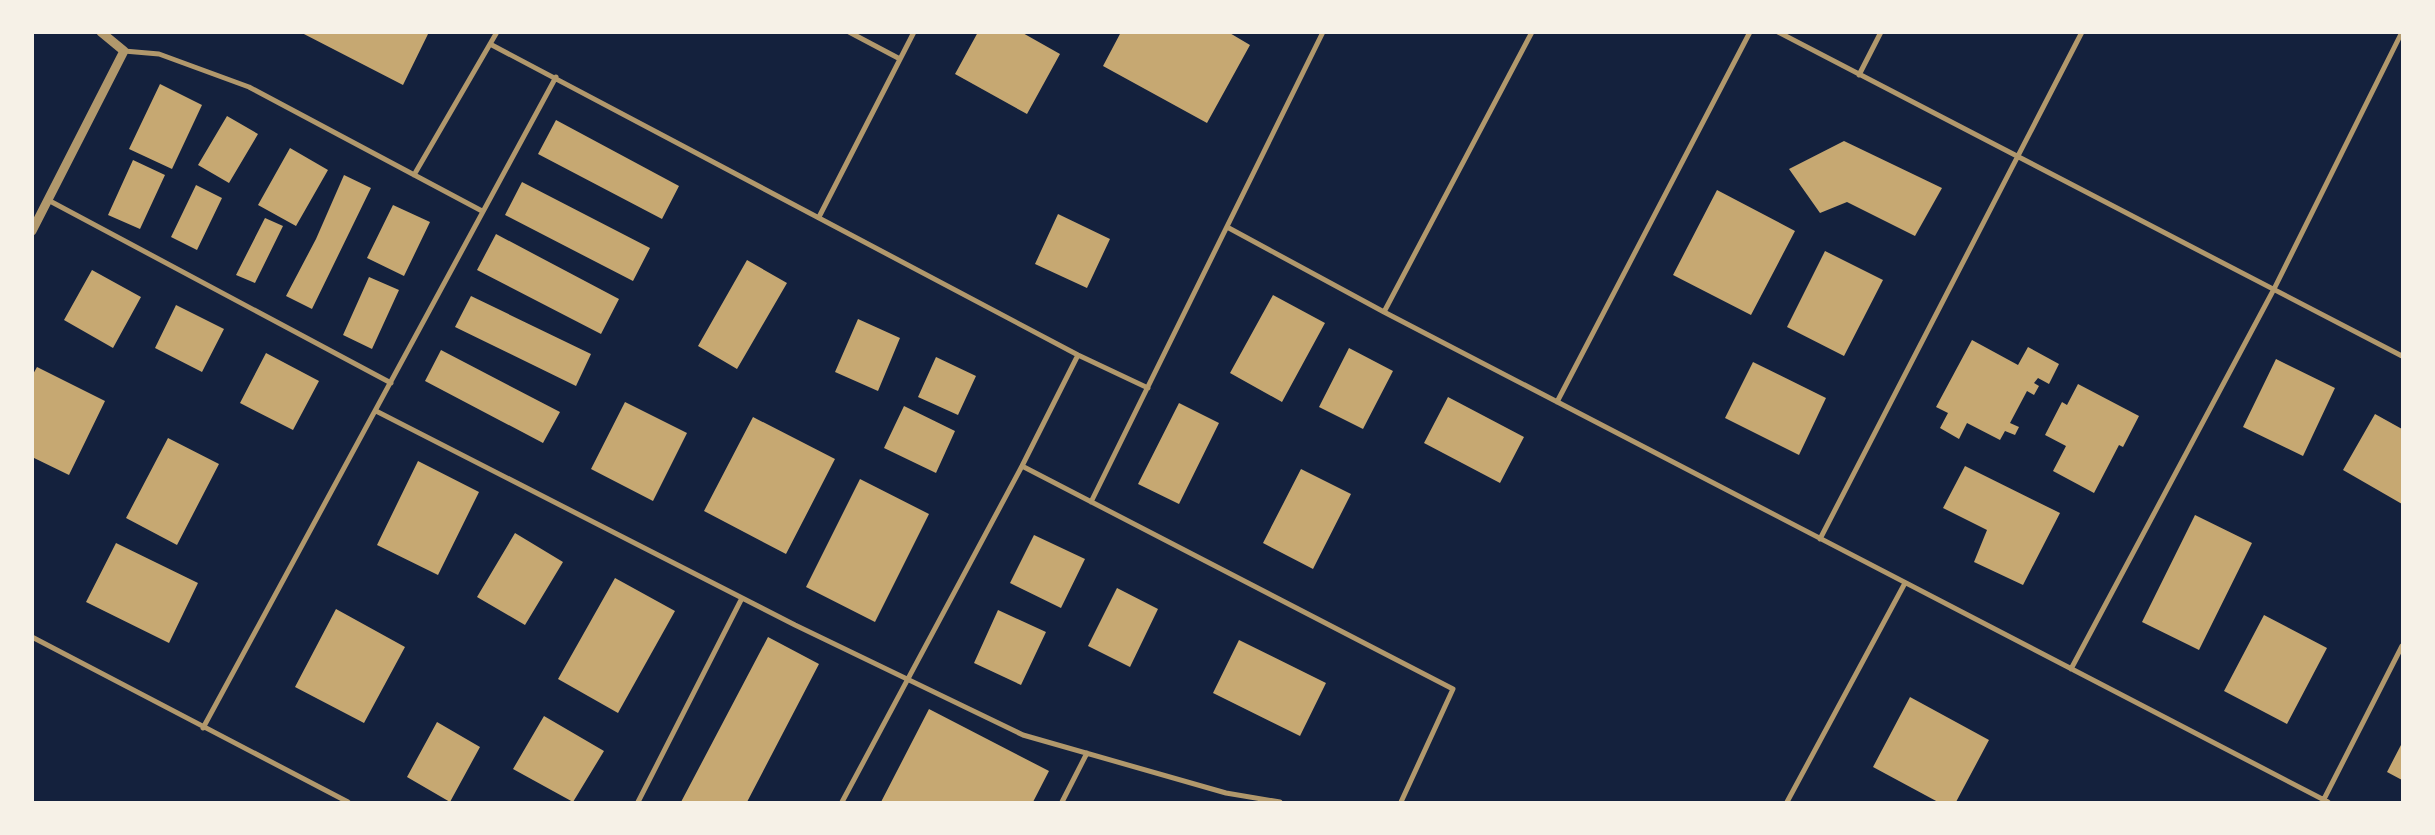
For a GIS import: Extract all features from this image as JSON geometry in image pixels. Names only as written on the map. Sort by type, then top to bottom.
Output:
[{"type":"street","points":[[101,32],[124,51],[159,54],[249,87],[482,211]]},
{"type":"street","points":[[414,175],[497,32]]},
{"type":"street","points":[[849,32],[900,60]]},
{"type":"street","points":[[818,217],[914,32]]},
{"type":"street","points":[[1091,502],[1323,32]]},
{"type":"street","points":[[1384,312],[1532,32]]},
{"type":"street","points":[[1557,402],[1750,32]]},
{"type":"street","points":[[1778,32],[2402,356]]},
{"type":"street","points":[[1859,75],[1881,32]]},
{"type":"street","points":[[1820,539],[2082,32]]},
{"type":"street","points":[[2071,669],[2274,289],[2402,32]]},
{"type":"street","points":[[490,44],[556,77],[1078,355],[1148,388]]},
{"type":"street","points":[[32,231],[124,51]]},
{"type":"street","points":[[203,728],[556,77]]},
{"type":"street","points":[[48,200],[391,383]]},
{"type":"street","points":[[1227,228],[1384,312],[2324,802],[2402,646]]},
{"type":"street","points":[[842,802],[1022,466],[1078,355]]},
{"type":"street","points":[[376,410],[742,598],[1023,735],[1226,793],[1280,802]]},
{"type":"street","points":[[1022,466],[1453,689],[1401,802]]},
{"type":"street","points":[[1787,802],[1905,582]]},
{"type":"street","points":[[638,802],[742,598]]},
{"type":"street","points":[[32,637],[203,728],[348,802]]},
{"type":"street","points":[[1062,802],[1088,753]]},
{"type":"building","points":[[300,32],[429,32],[403,85]]},
{"type":"building","points":[[978,32],[1021,32],[1060,54],[1027,114],[955,74]]},
{"type":"building","points":[[1121,32],[1228,32],[1250,45],[1207,123],[1103,66]]},
{"type":"building","points":[[160,84],[202,105],[172,169],[129,149]]},
{"type":"building","points":[[227,116],[258,134],[229,183],[198,165]]},
{"type":"building","points":[[556,120],[679,186],[662,219],[538,154]]},
{"type":"building","points":[[1844,141],[1942,188],[1915,236],[1847,202],[1820,213],[1789,169]]},
{"type":"building","points":[[290,148],[328,170],[296,226],[258,205]]},
{"type":"building","points":[[133,160],[165,175],[140,229],[108,215]]},
{"type":"building","points":[[344,175],[371,188],[312,309],[286,296],[316,239]]},
{"type":"building","points":[[522,182],[650,248],[633,281],[505,215]]},
{"type":"building","points":[[196,185],[222,198],[197,250],[171,237]]},
{"type":"building","points":[[1717,190],[1795,231],[1751,315],[1673,275]]},
{"type":"building","points":[[393,205],[430,222],[404,276],[367,258]]},
{"type":"building","points":[[1058,214],[1110,239],[1087,288],[1035,264]]},
{"type":"building","points":[[265,218],[283,226],[255,283],[236,275]]},
{"type":"building","points":[[496,234],[619,299],[601,334],[477,270]]},
{"type":"building","points":[[1825,251],[1883,280],[1844,356],[1787,327]]},
{"type":"building","points":[[747,260],[787,283],[737,369],[698,346]]},
{"type":"building","points":[[92,270],[141,297],[113,348],[64,320]]},
{"type":"building","points":[[369,277],[399,290],[372,349],[343,335]]},
{"type":"building","points":[[1273,295],[1325,323],[1282,402],[1230,373]]},
{"type":"building","points":[[471,296],[591,354],[576,386],[455,327]]},
{"type":"building","points":[[176,305],[224,329],[202,372],[155,348]]},
{"type":"building","points":[[858,319],[900,338],[878,391],[835,372]]},
{"type":"building","points":[[1972,340],[2018,365],[2028,347],[2059,364],[2049,384],[2038,378],[2034,383],[2039,386],[2034,395],[2027,391],[2010,423],[2019,427],[2015,435],[2005,431],[2000,440],[1967,423],[1959,439],[1940,428],[1948,413],[1936,407]]},
{"type":"building","points":[[1349,348],[1393,371],[1363,429],[1319,407]]},
{"type":"building","points":[[441,350],[560,412],[543,443],[425,381]]},
{"type":"building","points":[[266,353],[319,381],[293,430],[240,403]]},
{"type":"building","points":[[936,357],[976,376],[958,415],[918,397]]},
{"type":"building","points":[[2276,359],[2335,388],[2303,456],[2243,427]]},
{"type":"building","points":[[1753,362],[1826,398],[1799,455],[1725,418]]},
{"type":"building","points":[[37,367],[105,401],[69,475],[32,457],[32,376]]},
{"type":"building","points":[[2078,384],[2139,416],[2123,447],[2119,445],[2094,493],[2053,471],[2066,446],[2045,435],[2062,402],[2067,405]]},
{"type":"building","points":[[1448,397],[1524,437],[1500,483],[1424,443]]},
{"type":"building","points":[[625,402],[687,433],[653,501],[591,469]]},
{"type":"building","points":[[1179,403],[1219,423],[1179,504],[1138,484]]},
{"type":"building","points":[[904,406],[955,431],[936,473],[884,448]]},
{"type":"building","points":[[2375,414],[2402,429],[2402,504],[2343,470]]},
{"type":"building","points":[[753,417],[835,459],[786,554],[704,511]]},
{"type":"building","points":[[168,438],[219,464],[177,545],[126,518]]},
{"type":"building","points":[[418,461],[479,492],[438,575],[377,545]]},
{"type":"building","points":[[1965,466],[2060,513],[2023,585],[1974,562],[1987,530],[1943,508]]},
{"type":"building","points":[[1301,469],[1351,494],[1313,569],[1263,543]]},
{"type":"building","points":[[860,479],[929,514],[875,622],[806,587]]},
{"type":"building","points":[[2195,515],[2252,543],[2199,650],[2142,622]]},
{"type":"building","points":[[515,533],[563,562],[525,625],[477,597]]},
{"type":"building","points":[[1034,535],[1085,559],[1061,608],[1010,583]]},
{"type":"building","points":[[116,543],[198,583],[169,643],[86,602]]},
{"type":"building","points":[[615,578],[675,611],[618,713],[558,679]]},
{"type":"building","points":[[1117,588],[1158,609],[1130,667],[1088,646]]},
{"type":"building","points":[[336,609],[405,647],[364,723],[295,687]]},
{"type":"building","points":[[998,610],[1046,632],[1021,685],[974,663]]},
{"type":"building","points":[[2264,615],[2327,648],[2287,724],[2224,691]]},
{"type":"building","points":[[768,637],[819,664],[747,802],[681,802]]},
{"type":"building","points":[[1239,640],[1326,683],[1300,736],[1213,693]]},
{"type":"building","points":[[1910,697],[1989,740],[1956,802],[1938,802],[1873,767]]},
{"type":"building","points":[[929,709],[1049,771],[1033,802],[881,802]]},
{"type":"building","points":[[544,716],[604,751],[573,802],[513,769]]},
{"type":"building","points":[[437,722],[480,747],[450,802],[407,777]]},
{"type":"building","points":[[2402,743],[2402,780],[2387,772]]}]
